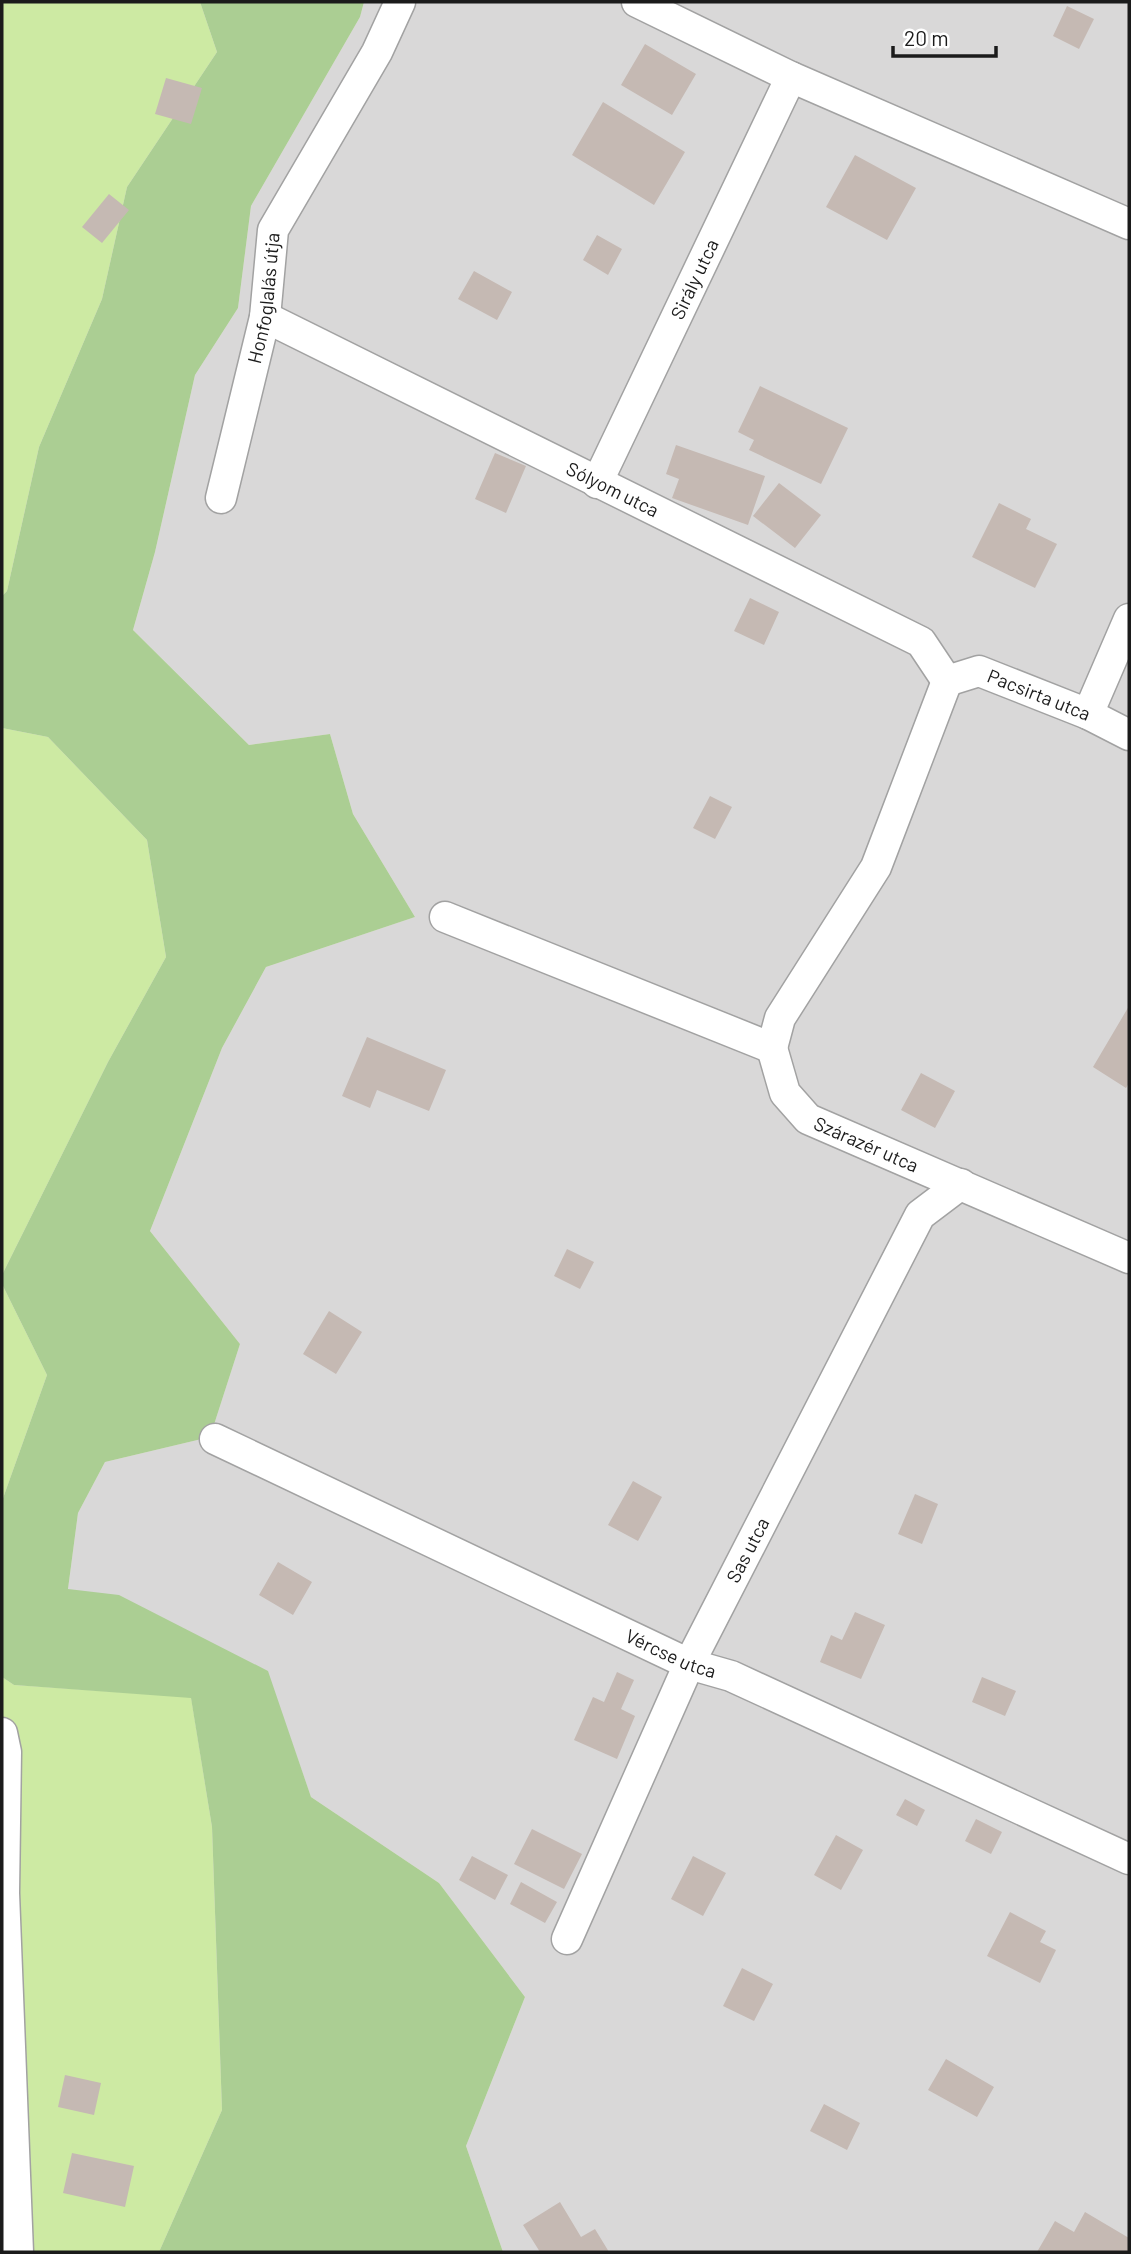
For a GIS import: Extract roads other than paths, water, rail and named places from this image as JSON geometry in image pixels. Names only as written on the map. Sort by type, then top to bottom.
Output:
[{"type":"street","name":"Honfoglalás útja","points":[[221,498],[265,317],[273,230],[377,52],[400,2]]},
{"type":"street","points":[[637,2],[791,76],[1129,224]]},
{"type":"street","name":"Sirály utca","points":[[597,483],[791,76]]},
{"type":"street","name":"Sólyom utca","points":[[265,317],[921,642],[947,681]]},
{"type":"street","points":[[1088,714],[1129,619]]},
{"type":"street","name":"Pacsirta utca","points":[[947,681],[979,671],[1088,714],[1129,735]]},
{"type":"street","points":[[444,917],[772,1048],[780,1018],[876,867],[947,681]]},
{"type":"street","name":"Szárazér utca","points":[[772,1048],[785,1093],[808,1119],[1129,1258]]},
{"type":"street","name":"Sas utca","points":[[567,1939],[689,1664],[920,1215],[961,1184]]},
{"type":"street","name":"Vércse utca","points":[[215,1439],[689,1664],[731,1676],[1129,1859]]},
{"type":"street","points":[[2,1733],[6,1752],[4,1893],[18,2252]]}]
